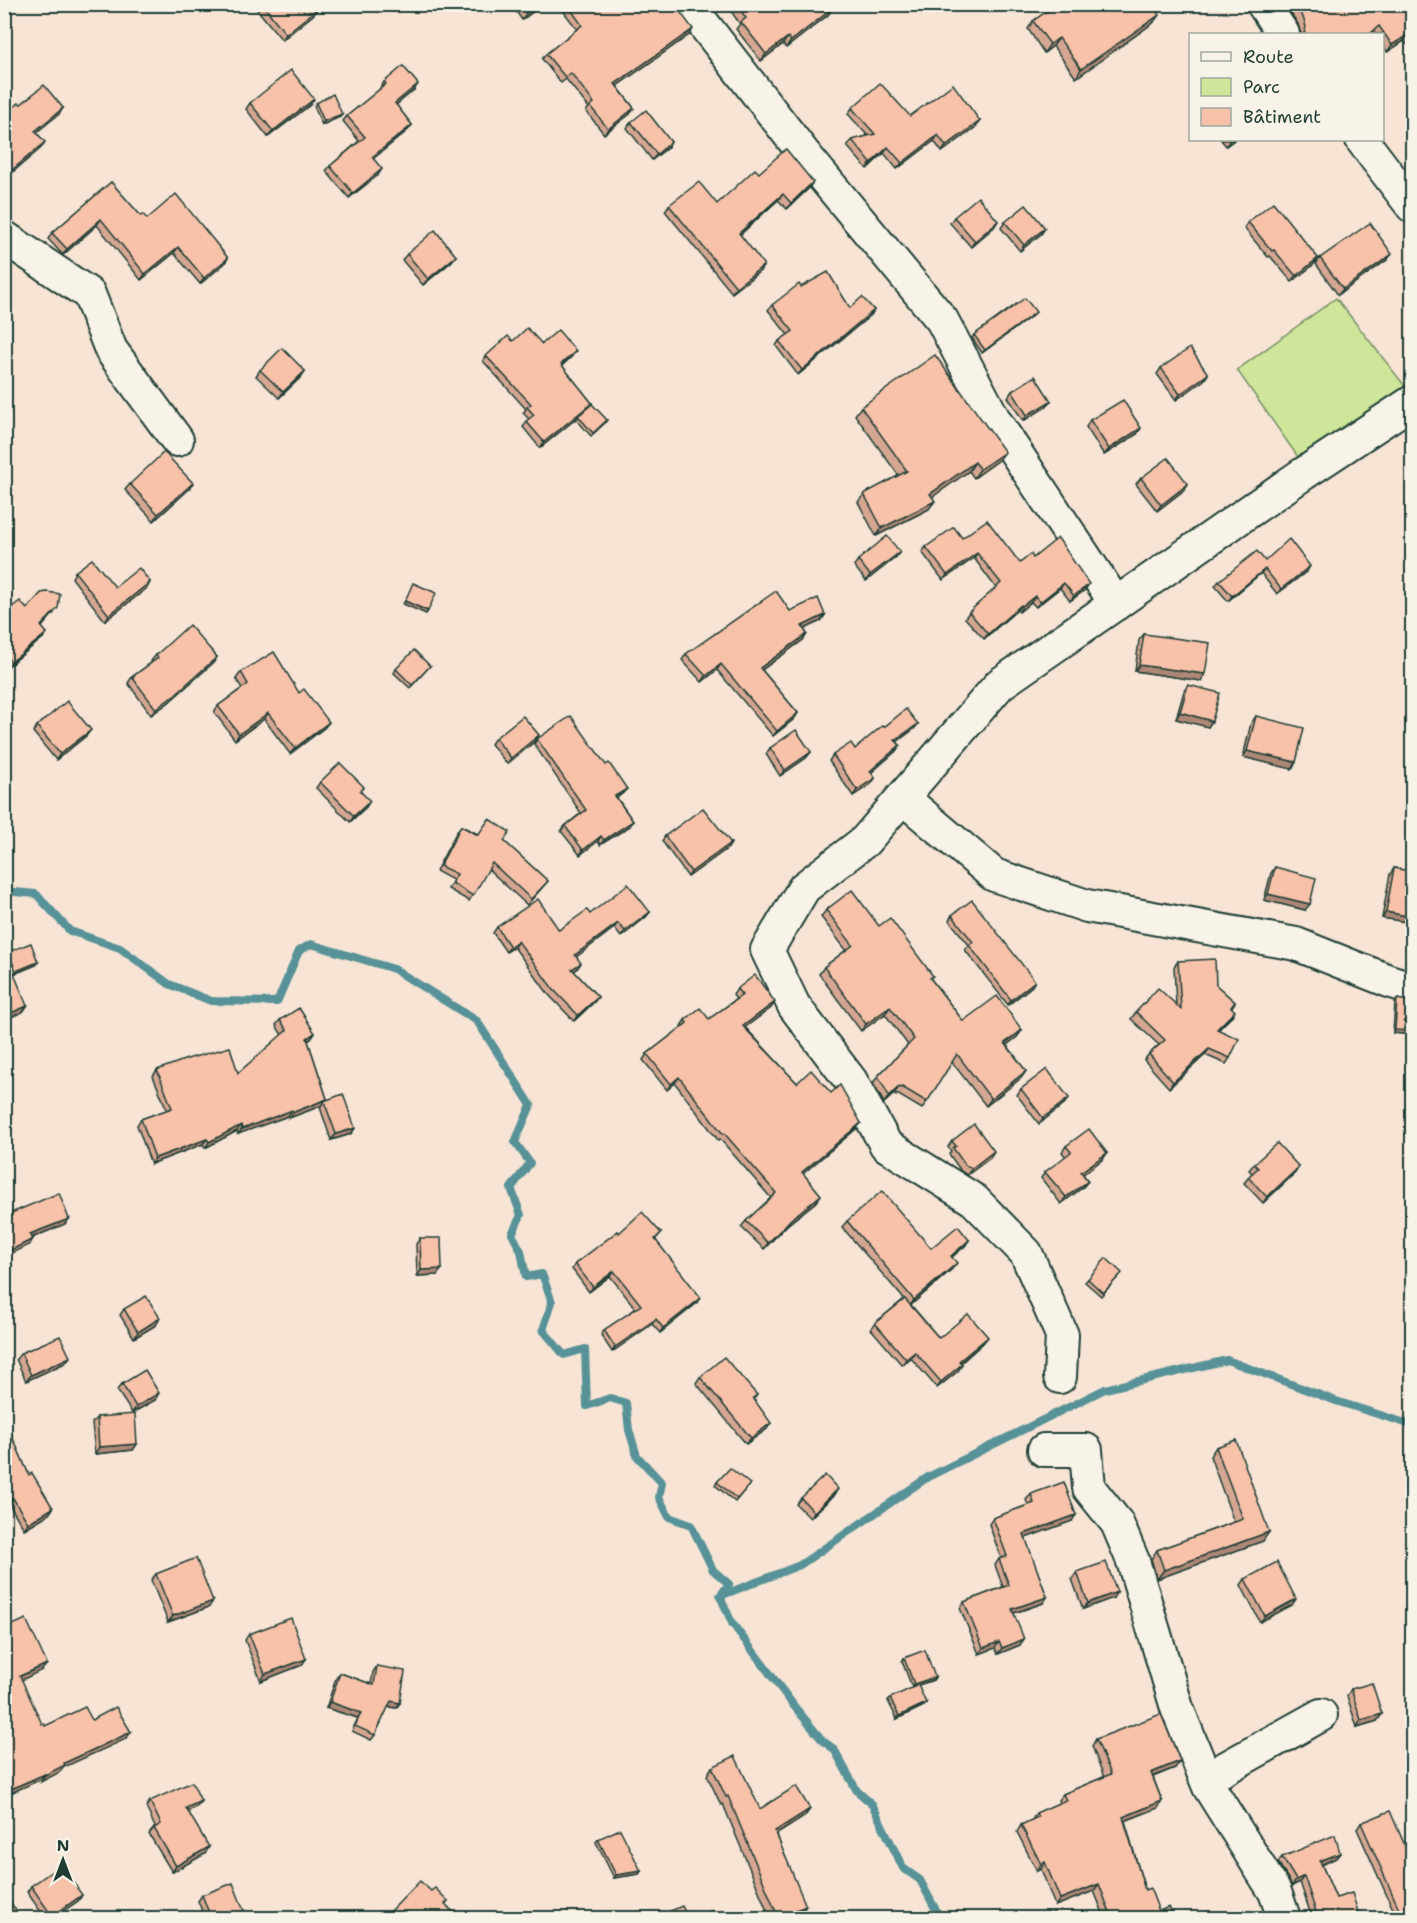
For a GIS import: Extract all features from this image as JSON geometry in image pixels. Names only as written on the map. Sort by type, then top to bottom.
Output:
[{"type":"street","points":[[688,4],[805,156],[942,320],[995,421],[1116,604]]},
{"type":"street","points":[[1263,4],[1282,33]]},
{"type":"street","points":[[1363,141],[1413,206]]},
{"type":"street","points":[[4,237],[89,294],[111,350],[177,440]]},
{"type":"street","points":[[1060,1377],[1062,1335],[1026,1253],[974,1200],[886,1145],[851,1081],[795,1006],[767,950],[804,888],[865,841],[1000,684],[1303,474],[1413,402]]},
{"type":"street","points":[[903,798],[994,875],[1087,906],[1296,944],[1389,981],[1413,987]]},
{"type":"street","points":[[1044,1450],[1086,1450],[1089,1488],[1117,1523],[1132,1562],[1177,1707],[1206,1779],[1275,1892],[1284,1918]]},
{"type":"street","points":[[1206,1779],[1321,1715]]},
{"type":"green space","points":[[1336,298],[1408,390],[1298,457],[1237,370]]},
{"type":"building","points":[[262,4],[314,4],[318,8],[286,34]]},
{"type":"building","points":[[519,4],[540,4],[526,14]]},
{"type":"building","points":[[567,4],[676,4],[693,29],[615,84],[634,108],[608,129],[590,106],[594,103],[571,73],[565,77],[546,54],[582,25]]},
{"type":"building","points":[[736,4],[831,4],[833,8],[791,41],[788,37],[766,54],[741,22],[746,18]]},
{"type":"building","points":[[1057,4],[1152,4],[1159,15],[1081,69],[1059,38],[1050,44],[1033,21]]},
{"type":"building","points":[[1294,4],[1398,4],[1407,14],[1413,10],[1413,39],[1409,34],[1392,45],[1379,26],[1371,33],[1304,33],[1306,27],[1303,17]]},
{"type":"building","points":[[403,66],[418,84],[395,103],[412,125],[372,157],[382,169],[353,193],[330,166],[365,137],[347,116],[386,84],[384,82]]},
{"type":"building","points":[[291,70],[314,99],[273,131],[250,103]]},
{"type":"building","points":[[880,83],[910,116],[953,84],[980,121],[946,146],[938,135],[902,163],[888,147],[871,163],[852,140],[875,134],[852,108]]},
{"type":"building","points":[[44,85],[63,108],[35,131],[45,142],[12,170],[4,161],[4,115]]},
{"type":"building","points":[[333,94],[342,114],[324,121],[316,103]]},
{"type":"building","points":[[646,110],[671,142],[657,154],[631,122]]},
{"type":"building","points":[[786,149],[813,182],[791,203],[783,194],[739,233],[764,265],[736,287],[669,205],[699,182],[717,204],[755,169],[759,173]]},
{"type":"building","points":[[111,182],[141,216],[143,214],[147,219],[176,194],[228,258],[204,278],[178,247],[145,274],[101,219],[67,249],[52,233]]},
{"type":"building","points":[[978,197],[998,221],[975,241],[954,217]]},
{"type":"building","points":[[1273,202],[1318,258],[1296,276],[1248,222]]},
{"type":"building","points":[[1026,205],[1045,228],[1024,245],[1005,222]]},
{"type":"building","points":[[1370,223],[1392,254],[1343,289],[1320,258]]},
{"type":"building","points":[[435,230],[456,256],[428,279],[407,254]]},
{"type":"building","points":[[828,272],[850,308],[862,297],[874,310],[802,370],[779,341],[793,331],[772,305],[799,284],[801,287]]},
{"type":"building","points":[[1025,298],[1036,312],[985,350],[974,335]]},
{"type":"building","points":[[527,328],[542,344],[558,330],[576,351],[561,364],[592,403],[544,442],[526,421],[534,415],[527,407],[531,404],[486,356],[508,336],[513,341]]},
{"type":"building","points":[[282,348],[305,371],[283,392],[260,370]]},
{"type":"building","points":[[1190,348],[1208,374],[1180,394],[1161,368]]},
{"type":"building","points":[[935,355],[1005,452],[980,469],[975,462],[930,494],[935,501],[882,528],[864,494],[907,471],[861,407]]},
{"type":"building","points":[[1035,376],[1051,401],[1027,415],[1012,391]]},
{"type":"building","points":[[1123,400],[1141,428],[1109,449],[1090,420]]},
{"type":"building","points":[[592,404],[607,420],[593,433],[578,416]]},
{"type":"building","points":[[164,452],[193,483],[158,514],[130,484]]},
{"type":"building","points":[[1168,458],[1188,484],[1161,505],[1141,478]]},
{"type":"building","points":[[987,520],[1020,563],[1031,554],[1033,558],[1058,538],[1089,584],[1074,596],[1064,583],[1040,602],[1035,596],[1021,605],[988,634],[969,612],[1001,583],[977,553],[947,575],[926,547],[954,527],[962,538]]},
{"type":"building","points":[[887,536],[900,552],[870,575],[858,560]]},
{"type":"building","points":[[1289,539],[1310,566],[1281,589],[1265,569],[1232,596],[1219,581],[1257,551],[1265,561]]},
{"type":"building","points":[[92,559],[115,587],[139,568],[150,582],[109,615],[75,572]]},
{"type":"building","points":[[413,583],[436,593],[428,611],[405,601]]},
{"type":"building","points":[[776,591],[790,611],[818,598],[825,615],[802,626],[807,634],[760,668],[798,713],[777,731],[721,664],[706,676],[686,654]]},
{"type":"building","points":[[41,593],[60,594],[58,608],[41,626],[47,633],[11,662],[4,654],[4,613],[20,601],[27,609]]},
{"type":"building","points":[[189,625],[217,657],[156,709],[132,677],[158,658],[156,655]]},
{"type":"building","points":[[1144,634],[1210,643],[1205,674],[1139,665]]},
{"type":"building","points":[[414,650],[430,666],[412,685],[396,669]]},
{"type":"building","points":[[274,652],[299,693],[304,689],[329,722],[295,748],[268,713],[239,734],[218,706],[248,684],[241,672]]},
{"type":"building","points":[[1188,685],[1220,693],[1212,721],[1180,712]]},
{"type":"building","points":[[67,701],[91,730],[60,754],[37,726]]},
{"type":"building","points":[[906,709],[918,724],[895,740],[900,745],[870,771],[875,778],[857,790],[833,755],[851,743],[855,749]]},
{"type":"building","points":[[523,716],[539,735],[511,758],[495,738]]},
{"type":"building","points":[[571,716],[606,765],[609,763],[627,789],[615,796],[633,821],[604,840],[601,836],[583,850],[565,826],[586,810],[537,739]]},
{"type":"building","points":[[1256,716],[1304,728],[1296,762],[1247,751]]},
{"type":"building","points":[[796,730],[811,752],[785,770],[770,748]]},
{"type":"building","points":[[340,763],[364,787],[360,791],[370,801],[354,816],[320,782]]},
{"type":"building","points":[[703,808],[731,843],[691,872],[665,836]]},
{"type":"building","points":[[489,819],[510,832],[504,841],[548,881],[531,899],[492,863],[473,896],[452,883],[457,874],[440,866],[461,826],[478,835]]},
{"type":"building","points":[[1275,867],[1316,878],[1310,904],[1268,894]]},
{"type":"building","points":[[1394,868],[1413,872],[1413,917],[1386,912]]},
{"type":"building","points":[[628,884],[650,912],[625,931],[618,923],[575,955],[581,963],[572,969],[598,997],[578,1015],[553,989],[518,941],[510,947],[497,927],[538,899],[559,930],[587,910],[590,914]]},
{"type":"building","points":[[852,890],[879,926],[890,918],[933,976],[930,978],[963,1021],[997,996],[1022,1030],[1005,1043],[1026,1071],[991,1099],[957,1054],[927,1102],[902,1087],[889,1096],[878,1076],[914,1039],[890,1007],[866,1024],[824,967],[853,945],[826,910]]},
{"type":"building","points":[[972,900],[1035,981],[1011,1000],[969,945],[973,942],[952,915]]},
{"type":"building","points":[[31,943],[38,962],[16,971],[8,952]]},
{"type":"building","points":[[1215,959],[1216,985],[1235,1002],[1231,1007],[1235,1011],[1217,1029],[1239,1039],[1230,1058],[1209,1049],[1173,1082],[1149,1054],[1165,1040],[1136,1012],[1158,988],[1181,1009],[1178,961]]},
{"type":"building","points":[[13,971],[27,1006],[4,1016],[4,975]]},
{"type":"building","points":[[755,975],[775,1002],[743,1026],[797,1083],[811,1070],[831,1093],[840,1085],[861,1123],[802,1172],[821,1195],[791,1219],[768,1243],[746,1221],[776,1193],[723,1134],[679,1077],[671,1084],[647,1054],[687,1023],[685,1020],[700,1008],[709,1019],[742,995],[737,989]]},
{"type":"building","points":[[1397,999],[1413,1002],[1413,1031],[1395,1030]]},
{"type":"building","points":[[299,1008],[315,1033],[307,1038],[327,1099],[242,1129],[241,1125],[209,1142],[207,1139],[155,1158],[141,1119],[172,1108],[157,1070],[230,1047],[238,1073],[287,1030],[280,1020]]},
{"type":"building","points":[[1047,1069],[1069,1098],[1043,1118],[1021,1089]]},
{"type":"building","points":[[343,1094],[355,1128],[336,1134],[324,1101]]},
{"type":"building","points":[[974,1124],[994,1151],[972,1168],[965,1165],[953,1148],[956,1146],[952,1141]]},
{"type":"building","points":[[1089,1129],[1107,1153],[1081,1172],[1088,1181],[1066,1197],[1045,1172],[1071,1152],[1066,1146]]},
{"type":"building","points":[[1277,1143],[1299,1167],[1267,1197],[1248,1177],[1258,1168],[1254,1164]]},
{"type":"building","points":[[882,1191],[931,1248],[958,1226],[969,1240],[951,1256],[957,1263],[914,1300],[847,1221]]},
{"type":"building","points":[[59,1193],[69,1219],[30,1234],[33,1239],[7,1252],[4,1246],[4,1216]]},
{"type":"building","points":[[642,1212],[661,1233],[655,1239],[701,1298],[663,1328],[656,1319],[615,1347],[604,1330],[641,1305],[614,1271],[593,1287],[575,1264],[618,1231],[619,1233]]},
{"type":"building","points":[[420,1238],[441,1238],[442,1269],[421,1270]]},
{"type":"building","points":[[1106,1258],[1122,1273],[1103,1293],[1088,1279]]},
{"type":"building","points":[[146,1296],[160,1318],[138,1332],[124,1309]]},
{"type":"building","points":[[905,1299],[939,1338],[968,1314],[988,1337],[959,1361],[962,1364],[941,1382],[915,1352],[906,1359],[875,1323]]},
{"type":"building","points":[[60,1336],[70,1357],[31,1375],[21,1353]]},
{"type":"building","points":[[724,1357],[757,1395],[753,1398],[771,1423],[751,1438],[700,1377]]},
{"type":"building","points":[[145,1370],[159,1393],[136,1407],[122,1384]]},
{"type":"building","points":[[135,1414],[137,1444],[99,1447],[97,1417]]},
{"type":"building","points":[[4,1418],[29,1475],[32,1473],[53,1508],[28,1523],[13,1498],[4,1502]]},
{"type":"building","points":[[1236,1440],[1269,1532],[1164,1570],[1157,1550],[1243,1519],[1216,1447]]},
{"type":"building","points":[[730,1468],[750,1484],[737,1499],[717,1482]]},
{"type":"building","points":[[825,1475],[838,1489],[814,1512],[801,1498]]},
{"type":"building","points":[[1064,1482],[1076,1515],[1024,1534],[1047,1597],[1012,1609],[1024,1639],[1002,1648],[999,1642],[983,1648],[964,1602],[1009,1585],[999,1559],[1007,1556],[993,1518],[1034,1503],[1031,1494]]},
{"type":"building","points":[[196,1558],[213,1601],[173,1616],[156,1574]]},
{"type":"building","points":[[1106,1562],[1117,1592],[1088,1603],[1077,1572]]},
{"type":"building","points":[[1277,1562],[1296,1599],[1265,1616],[1245,1579]]},
{"type":"building","points":[[291,1618],[306,1659],[265,1674],[249,1634]]},
{"type":"building","points":[[26,1619],[47,1664],[20,1676],[42,1724],[44,1723],[45,1726],[85,1707],[92,1720],[116,1707],[131,1732],[64,1763],[65,1765],[45,1775],[4,1792],[4,1629]]},
{"type":"building","points":[[925,1650],[935,1677],[914,1684],[904,1658]]},
{"type":"building","points":[[377,1666],[405,1671],[400,1703],[391,1701],[375,1735],[355,1726],[361,1713],[330,1702],[340,1673],[374,1685]]},
{"type":"building","points":[[1372,1683],[1382,1714],[1361,1720],[1351,1689]]},
{"type":"building","points":[[918,1685],[926,1703],[899,1716],[890,1698]]},
{"type":"building","points":[[1161,1714],[1180,1761],[1151,1773],[1162,1801],[1123,1817],[1145,1890],[1150,1888],[1159,1911],[1169,1907],[1174,1918],[1112,1918],[1099,1884],[1060,1899],[1045,1862],[1041,1864],[1021,1825],[1038,1817],[1036,1813],[1066,1800],[1063,1794],[1111,1774],[1096,1739]]},
{"type":"building","points":[[735,1756],[760,1809],[796,1786],[810,1809],[775,1831],[806,1906],[778,1917],[728,1796],[726,1797],[712,1767]]},
{"type":"building","points":[[192,1782],[201,1801],[186,1808],[209,1847],[176,1866],[154,1828],[161,1824],[150,1801]]},
{"type":"building","points":[[1390,1811],[1406,1848],[1413,1845],[1413,1918],[1403,1918],[1361,1823]]},
{"type":"building","points":[[620,1829],[641,1871],[616,1875],[598,1839]]},
{"type":"building","points":[[1335,1835],[1340,1853],[1320,1861],[1336,1898],[1352,1893],[1360,1918],[1318,1918],[1304,1876],[1296,1880],[1282,1857]]},
{"type":"building","points":[[61,1865],[82,1895],[52,1916],[31,1886]]},
{"type":"building","points":[[420,1881],[431,1891],[435,1888],[448,1901],[445,1904],[457,1916],[454,1918],[398,1918],[391,1911]]},
{"type":"building","points":[[233,1883],[244,1911],[225,1918],[211,1918],[202,1895]]},
{"type":"building","points":[[4,1895],[18,1913],[10,1918],[4,1918]]},
{"type":"building","points":[[682,1906],[688,1918],[655,1918]]},
{"type":"building","points":[[712,1910],[717,1918],[699,1918]]},
{"type":"building","points":[[1054,1912],[1056,1918],[1034,1918]]},
{"type":"waterway","points":[[4,891],[36,894],[70,931],[120,948],[169,984],[211,1001],[277,1002],[299,951],[311,944],[394,969],[477,1021],[531,1105],[515,1142],[530,1163],[511,1188],[521,1215],[512,1234],[521,1251],[526,1277],[542,1274],[552,1302],[543,1330],[564,1355],[585,1349],[587,1406],[610,1398],[626,1403],[629,1430],[637,1456],[662,1483],[659,1497],[669,1517],[691,1525],[713,1570],[729,1584],[720,1596],[732,1623],[794,1706],[823,1741],[834,1749],[857,1791],[872,1804],[903,1868],[920,1880],[938,1914],[943,1918]]},
{"type":"waterway","points":[[720,1596],[800,1565],[928,1477],[1105,1389],[1227,1360],[1336,1401],[1412,1425]]}]
